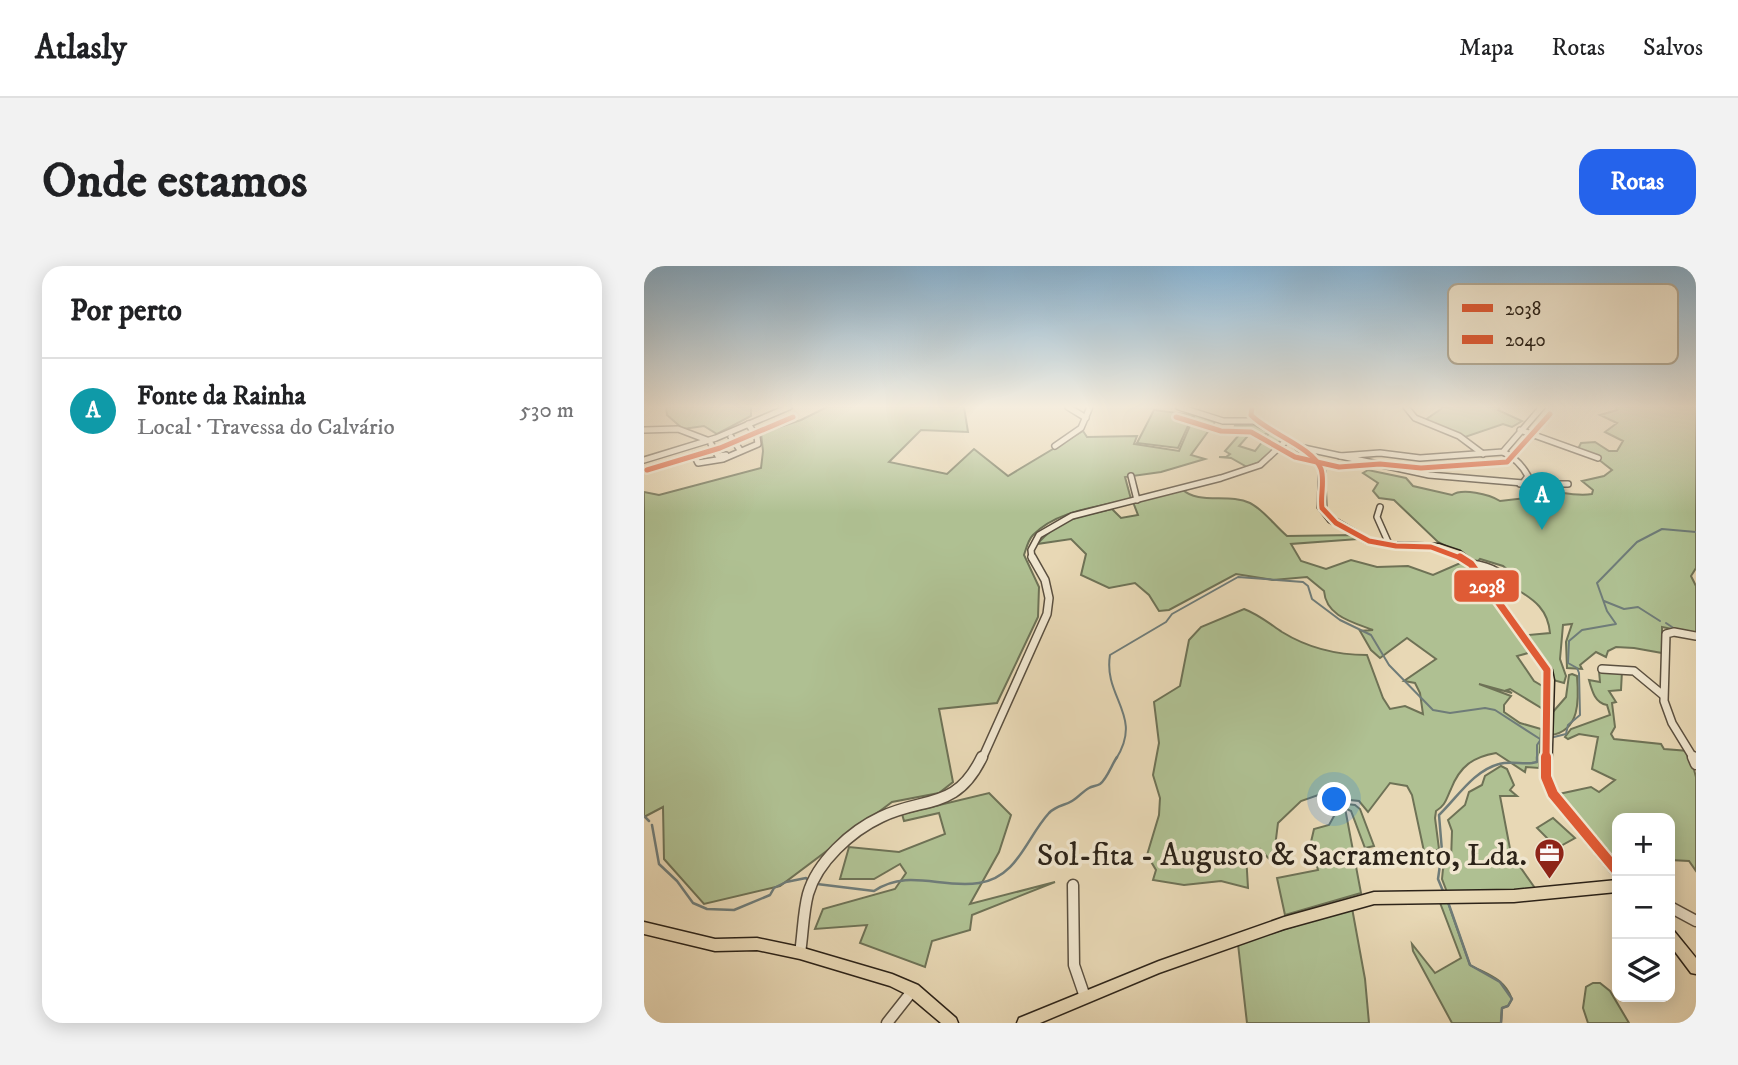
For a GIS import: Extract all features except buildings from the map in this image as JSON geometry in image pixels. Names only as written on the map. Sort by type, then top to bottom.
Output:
[{"type":"main road","points":[[1292,443],[1321,467],[1322,508],[1327,517],[1369,541],[1434,545],[1462,556],[1500,602],[1547,670],[1546,777],[1553,794],[1612,865]]},
{"type":"main road","points":[[1024,1023],[1159,967],[1284,923],[1374,898],[1432,895],[1514,896],[1612,883]]},
{"type":"main road","points":[[644,928],[715,944],[757,944],[800,953],[892,980],[913,990],[951,1023]]},
{"type":"main road","points":[[1673,939],[1696,968]]},
{"type":"street","points":[[644,460],[708,442]]},
{"type":"street","points":[[709,442],[718,456],[758,442]]},
{"type":"street","points":[[734,442],[738,451]]},
{"type":"street","points":[[1055,446],[1060,442]]},
{"type":"street","points":[[1467,442],[1483,454]]},
{"type":"street","points":[[1503,452],[1510,442]]},
{"type":"street","points":[[1554,442],[1598,458]]},
{"type":"street","points":[[800,953],[808,894],[818,872],[850,837],[881,817],[939,801],[973,776],[1046,614],[1049,598],[1045,580],[1033,562],[1031,550],[1039,535],[1072,516],[1260,465],[1279,446],[1292,443],[1340,457],[1429,475],[1517,483],[1523,483],[1528,477],[1513,456],[1503,452],[1420,458],[1380,453],[1346,454],[1340,457]]},
{"type":"street","points":[[694,455],[698,463],[703,464],[738,451]]},
{"type":"street","points":[[644,466],[653,457]]},
{"type":"street","points":[[1130,476],[1137,500]]},
{"type":"street","points":[[1517,483],[1532,486],[1568,484]]},
{"type":"street","points":[[1380,507],[1377,517],[1389,544]]},
{"type":"street","points":[[1471,564],[1492,570],[1508,581],[1512,590],[1500,602]]},
{"type":"street","points":[[1662,695],[1667,671],[1666,634],[1674,632],[1696,636]]},
{"type":"street","points":[[1602,669],[1634,671],[1662,695],[1672,723],[1692,753],[1696,764]]},
{"type":"street","points":[[1073,886],[1074,965],[1085,998]]},
{"type":"street","points":[[1675,910],[1696,921]]},
{"type":"street","points":[[887,1023],[913,990]]},
{"type":"green space","points":[[762,442],[909,442],[889,462],[947,474],[974,449],[1008,476],[1064,442],[1135,442],[1179,451],[1183,442],[1200,442],[1191,455],[1205,459],[1161,472],[1125,477],[1131,499],[1066,515],[1054,520],[1031,537],[1024,555],[1039,587],[1038,617],[997,703],[939,709],[953,782],[939,793],[892,802],[780,886],[704,904],[664,859],[663,807],[644,817],[644,492],[659,495],[761,468]]},
{"type":"green space","points":[[1137,442],[1181,442],[1178,448]]},
{"type":"green space","points":[[1233,442],[1242,442],[1239,446],[1255,451],[1262,442],[1279,442],[1262,461],[1247,467],[1231,458],[1219,457],[1230,454],[1225,451]]},
{"type":"green space","points":[[1596,442],[1609,451],[1617,451],[1622,442],[1696,442],[1696,568],[1691,576],[1696,586],[1696,634],[1662,627],[1662,653],[1616,647],[1608,651],[1606,657],[1596,652],[1580,665],[1582,669],[1567,668],[1566,642],[1572,624],[1563,625],[1560,659],[1566,676],[1564,683],[1553,680],[1546,662],[1528,635],[1550,633],[1549,625],[1539,606],[1516,589],[1516,577],[1503,566],[1480,559],[1477,562],[1438,542],[1394,500],[1379,498],[1373,491],[1378,483],[1363,473],[1368,470],[1406,478],[1413,486],[1452,495],[1462,492],[1476,493],[1500,501],[1527,498],[1525,493],[1534,491],[1583,495],[1592,494],[1593,490],[1582,481],[1604,476],[1612,470],[1578,449],[1581,443]]},
{"type":"green space","points":[[1182,489],[1196,497],[1250,503],[1287,536],[1354,535],[1359,539],[1291,544],[1301,561],[1326,569],[1351,560],[1377,567],[1408,566],[1433,575],[1465,561],[1532,652],[1517,656],[1534,681],[1544,687],[1543,709],[1510,689],[1507,690],[1512,693],[1479,684],[1511,696],[1504,705],[1504,712],[1520,723],[1541,729],[1539,768],[1526,767],[1525,772],[1496,753],[1468,764],[1459,774],[1444,804],[1436,811],[1439,849],[1425,856],[1412,795],[1407,786],[1390,783],[1368,812],[1359,801],[1341,799],[1340,797],[1346,794],[1341,787],[1301,801],[1278,823],[1273,863],[1260,849],[1246,854],[1248,888],[1221,881],[1184,885],[1153,880],[1156,870],[1147,855],[1159,815],[1160,798],[1153,775],[1159,743],[1154,702],[1180,686],[1189,640],[1201,627],[1244,609],[1292,638],[1312,646],[1345,654],[1367,655],[1383,698],[1390,709],[1405,706],[1423,714],[1420,693],[1415,683],[1404,681],[1436,659],[1407,638],[1380,658],[1371,650],[1360,631],[1373,630],[1341,617],[1330,607],[1324,591],[1307,577],[1273,580],[1236,574],[1169,610],[1159,611],[1149,595],[1135,583],[1109,588],[1081,575],[1086,554],[1071,539],[1037,544],[1054,528],[1071,519],[1112,509],[1121,518],[1138,515],[1133,502]]},
{"type":"green space","points":[[1599,671],[1622,671],[1621,690],[1609,691],[1616,702],[1612,703],[1615,727],[1611,734],[1614,739],[1661,744],[1664,749],[1689,751],[1696,777],[1696,871],[1689,861],[1675,860],[1675,813],[1612,813],[1612,858],[1559,794],[1591,787],[1599,792],[1615,780],[1592,769],[1598,737],[1579,734],[1568,739],[1565,737],[1571,729],[1610,715],[1607,705],[1595,696],[1589,680],[1600,682]]},
{"type":"green space","points":[[1569,675],[1577,676],[1576,713],[1568,727],[1551,735],[1552,713],[1566,697]]},
{"type":"green space","points":[[1501,766],[1507,769],[1514,785],[1510,790],[1517,796],[1500,796],[1511,854],[1537,891],[1447,892],[1442,879],[1443,869],[1451,861],[1452,831],[1448,820],[1465,805],[1469,792],[1482,785],[1485,776]]},
{"type":"green space","points":[[989,793],[1011,815],[999,852],[970,904],[1055,882],[972,915],[970,930],[932,941],[925,967],[860,943],[867,925],[815,929],[823,909],[895,889],[906,873],[900,864],[874,879],[840,879],[849,847],[899,852],[945,834],[939,813],[904,821],[902,814]]},
{"type":"green space","points":[[1335,805],[1355,805],[1360,809],[1374,846],[1365,848],[1351,811],[1345,808],[1361,893],[1285,915],[1277,878],[1318,870],[1311,842],[1314,829],[1329,825],[1338,809]]},
{"type":"green space","points":[[1553,818],[1575,838],[1557,848],[1537,828]]},
{"type":"green space","points":[[1439,900],[1447,900],[1470,965],[1495,978],[1509,992],[1512,999],[1508,1006],[1502,1008],[1501,1023],[1452,1023],[1413,951],[1412,944],[1435,973],[1461,958]]},
{"type":"green space","points":[[1352,908],[1365,979],[1369,1023],[1247,1023],[1238,944]]},
{"type":"green space","points":[[1600,983],[1610,991],[1612,1002],[1617,1002],[1629,1023],[1588,1023],[1583,1008],[1586,987]]},
{"type":"waterway","points":[[1550,738],[1566,734],[1568,725],[1580,715],[1579,673],[1577,668],[1568,663],[1569,641],[1582,630],[1616,624],[1607,611],[1597,583],[1637,542],[1662,529],[1696,532]]},
{"type":"waterway","points":[[1117,758],[1126,730],[1125,718],[1109,670],[1110,655],[1166,622],[1172,614],[1238,577],[1303,582],[1308,586],[1312,599],[1340,620],[1371,635],[1389,665],[1433,710],[1450,713],[1485,708],[1495,710],[1540,739]]},
{"type":"waterway","points":[[1604,601],[1624,609],[1638,607],[1660,621]]},
{"type":"waterway","points":[[1666,623],[1675,629]]},
{"type":"waterway","points":[[1443,891],[1438,879],[1442,851],[1439,815],[1466,786],[1490,768],[1503,763],[1537,762],[1537,745],[1541,739]]},
{"type":"waterway","points":[[817,884],[874,891],[899,881],[965,884],[992,879],[1012,865],[1049,813],[1100,784],[1117,758]]},
{"type":"waterway","points":[[644,816],[649,821]]},
{"type":"waterway","points":[[652,825],[659,864],[677,881],[693,903],[707,909],[734,910],[770,895],[774,888],[786,882],[806,878],[808,880]]},
{"type":"waterway","points":[[1448,902],[1470,965],[1500,982],[1512,999],[1508,1006],[1502,1008],[1501,1023]]},
{"type":"transit line","name":"2040","points":[[647,470],[733,442]]},
{"type":"transit line","name":"2040","points":[[1269,442],[1295,457],[1339,467],[1380,464],[1421,468],[1507,462],[1525,442]]},
{"type":"transit line","name":"2038","points":[[1289,442],[1319,465],[1322,475],[1322,508],[1336,523],[1369,541],[1383,545],[1443,549],[1471,564],[1547,670],[1546,777],[1553,794],[1612,865]]},
{"type":"place","name":"Fonte da Rainha","points":[[1542,530]]},
{"type":"place","name":"Sol-fita - Augusto & Sacramento, Lda.","points":[[1550,881]]}]
